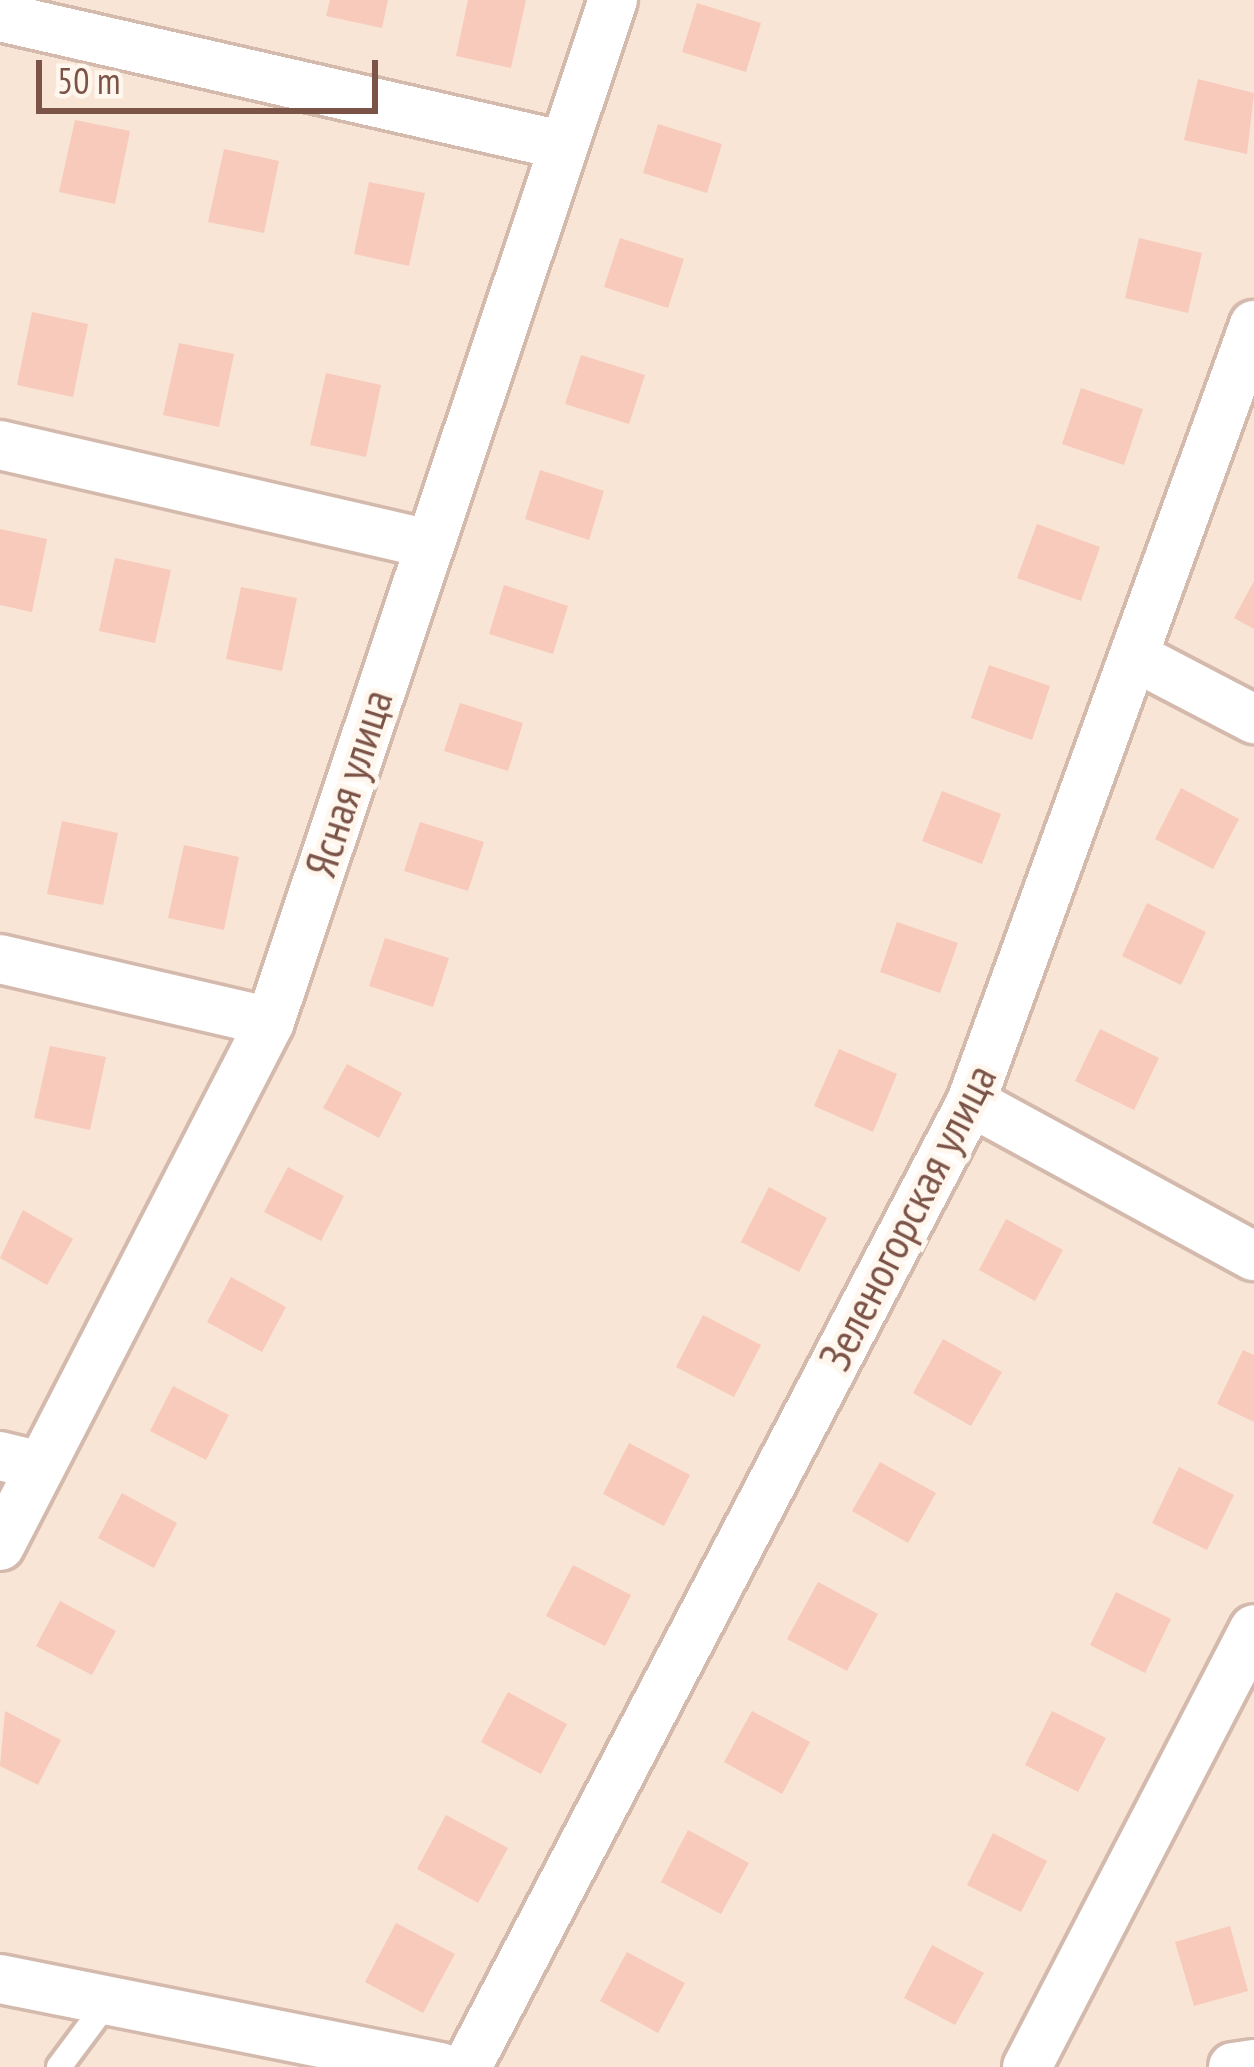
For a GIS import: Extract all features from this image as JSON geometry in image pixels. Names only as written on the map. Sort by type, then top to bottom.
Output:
[{"type":"street","name":"Ясная улица","points":[[0,1546],[21,1461],[270,1022],[425,543],[613,0]]},
{"type":"street","points":[[0,17],[561,145]]},
{"type":"street","name":"Зеленогорская улица","points":[[467,2067],[971,1102],[1139,659],[1254,325]]},
{"type":"street","points":[[0,446],[425,543]]},
{"type":"street","points":[[1139,659],[1254,719]]},
{"type":"street","points":[[0,959],[270,1022]]},
{"type":"street","points":[[971,1102],[1254,1256]]},
{"type":"street","points":[[1027,2067],[1254,1629]]},
{"type":"street","points":[[0,1979],[106,2004],[440,2067]]},
{"type":"street","points":[[1233,2067],[1254,2064]]},
{"type":"lane","points":[[59,2067],[106,2004]]},
{"type":"shaded area","points":[[0,0],[1254,0],[1254,2067],[0,2067]]},
{"type":"building","points":[[330,0],[388,0],[382,28],[326,16]]},
{"type":"building","points":[[468,0],[526,0],[511,68],[456,56]]},
{"type":"building","points":[[697,3],[761,23],[746,72],[682,52]]},
{"type":"building","points":[[1198,79],[1254,93],[1247,154],[1184,140]]},
{"type":"building","points":[[75,120],[130,131],[115,204],[59,192]]},
{"type":"building","points":[[658,124],[722,144],[707,193],[643,173]]},
{"type":"building","points":[[224,149],[279,161],[264,233],[208,222]]},
{"type":"building","points":[[369,182],[425,193],[409,266],[354,254]]},
{"type":"building","points":[[620,238],[684,259],[668,308],[604,287]]},
{"type":"building","points":[[1139,238],[1202,253],[1188,313],[1125,298]]},
{"type":"building","points":[[32,312],[88,324],[73,397],[17,385]]},
{"type":"building","points":[[179,343],[234,354],[219,427],[163,415]]},
{"type":"building","points":[[581,355],[645,375],[629,424],[565,404]]},
{"type":"building","points":[[326,373],[381,385],[366,457],[310,445]]},
{"type":"building","points":[[1081,388],[1143,409],[1124,465],[1062,444]]},
{"type":"building","points":[[540,470],[604,491],[589,540],[525,519]]},
{"type":"building","points":[[1037,524],[1100,547],[1081,601],[1017,578]]},
{"type":"building","points":[[0,529],[47,539],[32,612],[0,605]]},
{"type":"building","points":[[115,558],[171,570],[155,643],[99,631]]},
{"type":"building","points":[[1254,581],[1254,629],[1234,618]]},
{"type":"building","points":[[504,585],[568,606],[553,654],[489,634]]},
{"type":"building","points":[[241,587],[297,598],[282,671],[226,659]]},
{"type":"building","points":[[989,665],[1050,686],[1032,740],[971,718]]},
{"type":"building","points":[[460,703],[523,723],[508,771],[444,751]]},
{"type":"building","points":[[1181,788],[1239,819],[1213,869],[1155,839]]},
{"type":"building","points":[[942,791],[1001,814],[982,864],[922,841]]},
{"type":"building","points":[[62,821],[118,833],[103,905],[47,894]]},
{"type":"building","points":[[420,822],[484,842],[468,891],[404,871]]},
{"type":"building","points":[[184,845],[239,857],[224,930],[168,918]]},
{"type":"building","points":[[1147,903],[1206,932],[1181,985],[1122,956]]},
{"type":"building","points":[[897,922],[958,943],[940,993],[880,972]]},
{"type":"building","points":[[385,938],[449,958],[433,1007],[369,986]]},
{"type":"building","points":[[1100,1029],[1159,1058],[1134,1110],[1075,1081]]},
{"type":"building","points":[[50,1046],[106,1057],[90,1130],[34,1118]]},
{"type":"building","points":[[839,1049],[897,1074],[873,1132],[814,1106]]},
{"type":"building","points":[[347,1064],[402,1093],[379,1138],[323,1108]]},
{"type":"building","points":[[288,1167],[344,1196],[321,1241],[264,1212]]},
{"type":"building","points":[[769,1187],[827,1218],[799,1272],[741,1242]]},
{"type":"building","points":[[23,1210],[73,1239],[47,1285],[0,1258]]},
{"type":"building","points":[[1006,1219],[1063,1250],[1035,1301],[979,1270]]},
{"type":"building","points":[[231,1277],[286,1307],[262,1352],[207,1322]]},
{"type":"building","points":[[703,1315],[761,1345],[734,1397],[676,1367]]},
{"type":"building","points":[[943,1339],[1002,1372],[971,1426],[913,1393]]},
{"type":"building","points":[[1243,1350],[1254,1355],[1254,1422],[1217,1404]]},
{"type":"building","points":[[173,1386],[229,1415],[206,1460],[150,1431]]},
{"type":"building","points":[[629,1443],[690,1475],[664,1526],[603,1494]]},
{"type":"building","points":[[880,1462],[936,1493],[908,1543],[852,1511]]},
{"type":"building","points":[[1179,1467],[1234,1495],[1207,1550],[1152,1523]]},
{"type":"building","points":[[122,1493],[177,1523],[154,1568],[98,1538]]},
{"type":"building","points":[[573,1565],[631,1595],[605,1646],[546,1616]]},
{"type":"building","points":[[818,1582],[878,1614],[847,1671],[787,1639]]},
{"type":"building","points":[[1116,1592],[1171,1619],[1145,1673],[1090,1645]]},
{"type":"building","points":[[60,1601],[116,1631],[92,1675],[36,1646]]},
{"type":"building","points":[[508,1692],[567,1724],[541,1774],[481,1742]]},
{"type":"building","points":[[5,1711],[61,1740],[38,1785],[0,1766]]},
{"type":"building","points":[[752,1711],[810,1742],[782,1794],[724,1762]]},
{"type":"building","points":[[1052,1711],[1106,1738],[1078,1792],[1025,1765]]},
{"type":"building","points":[[446,1815],[508,1848],[478,1903],[417,1869]]},
{"type":"building","points":[[688,1830],[749,1863],[721,1914],[661,1882]]},
{"type":"building","points":[[993,1833],[1047,1861],[1021,1912],[967,1885]]},
{"type":"building","points":[[396,1923],[455,1954],[423,2013],[365,1982]]},
{"type":"building","points":[[1230,1926],[1248,1991],[1194,2006],[1175,1942]]},
{"type":"building","points":[[932,1945],[984,1973],[955,2025],[904,1998]]},
{"type":"building","points":[[627,1952],[685,1983],[658,2033],[600,2001]]}]
